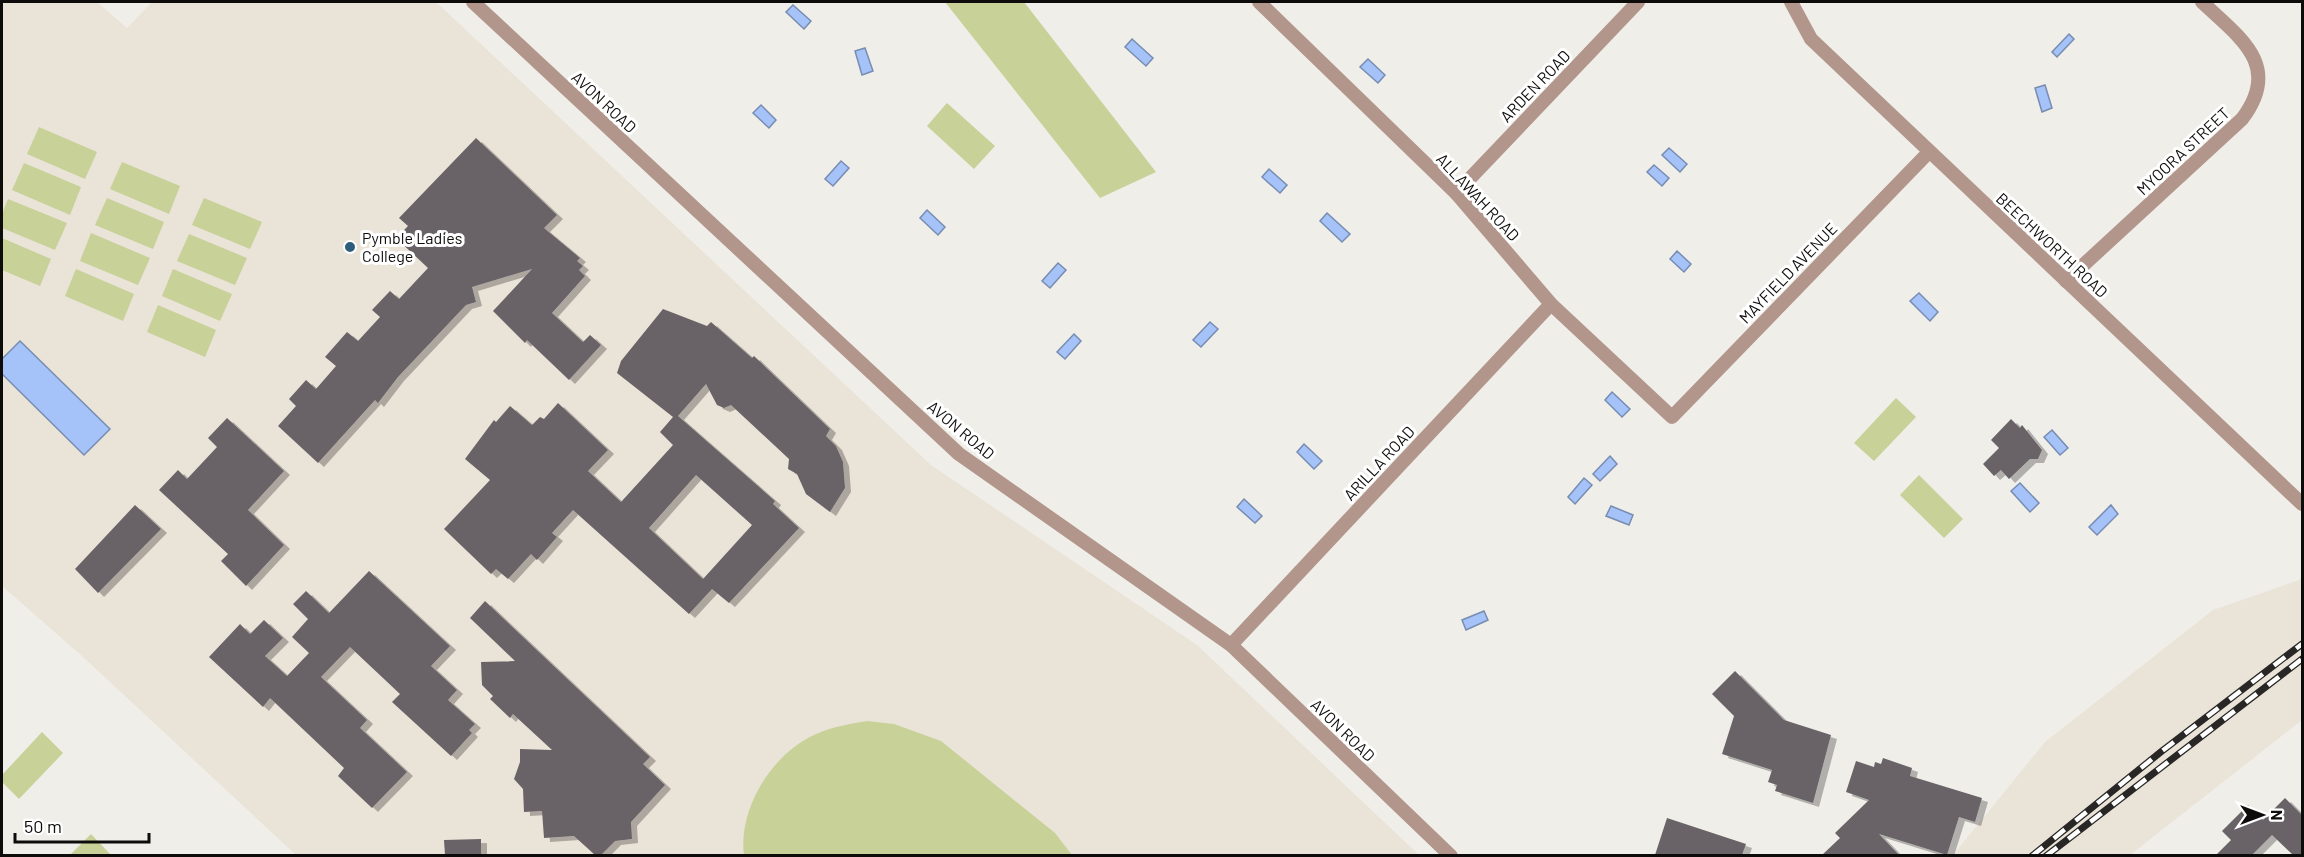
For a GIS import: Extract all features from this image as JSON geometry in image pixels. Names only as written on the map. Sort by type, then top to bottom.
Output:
[{"type":"street","name":"AVON ROAD","points":[[473,2],[959,454],[1231,645],[1451,855]]},
{"type":"street","name":"ALLAWAH ROAD","points":[[1259,2],[1456,193],[1551,304],[1672,417]]},
{"type":"street","name":"ARDEN ROAD","points":[[1456,193],[1638,2]]},
{"type":"street","name":"BEECHWORTH ROAD","points":[[1791,2],[1811,39],[2302,504]]},
{"type":"street","name":"MYOORA STREET","points":[[2066,281],[2242,119],[2251,108],[2259,79],[2258,63],[2250,48],[2202,2]]},
{"type":"street","name":"MAYFIELD AVENUE","points":[[1672,417],[1929,152]]},
{"type":"street","name":"ARILLA ROAD","points":[[1231,645],[1551,304]]},
{"type":"shaded area","name":"Pymble Ladies College","points":[[2,2],[97,2],[127,28],[152,2],[436,2],[931,465],[1197,645],[1419,855],[296,855],[82,656],[2,586]]},
{"type":"shaded area","points":[[2302,579],[2302,720],[2130,855],[1953,855],[2045,742],[2213,610]]},
{"type":"green space","points":[[945,2],[1024,2],[1156,172],[1100,198]]},
{"type":"green space","points":[[947,103],[995,146],[974,169],[927,126]]},
{"type":"green space","points":[[39,127],[97,152],[85,179],[27,154]]},
{"type":"green space","points":[[122,162],[180,186],[169,214],[110,189]]},
{"type":"green space","points":[[24,163],[81,187],[70,215],[12,190]]},
{"type":"green space","points":[[107,198],[164,222],[153,249],[95,225]]},
{"type":"green space","points":[[204,198],[262,222],[250,249],[192,225]]},
{"type":"green space","points":[[8,199],[67,223],[55,250],[2,228],[2,214]]},
{"type":"green space","points":[[91,233],[150,258],[138,285],[80,261]]},
{"type":"green space","points":[[189,234],[247,258],[235,285],[177,261]]},
{"type":"green space","points":[[2,238],[51,259],[40,286],[2,270]]},
{"type":"green space","points":[[76,269],[134,294],[123,321],[65,296]]},
{"type":"green space","points":[[173,269],[232,294],[220,321],[162,296]]},
{"type":"green space","points":[[158,305],[216,330],[205,357],[147,332]]},
{"type":"green space","points":[[1896,398],[1916,417],[1874,461],[1854,443]]},
{"type":"green space","points":[[1919,475],[1963,519],[1944,538],[1900,495]]},
{"type":"green space","points":[[867,721],[894,724],[941,741],[1055,833],[1072,855],[744,855],[746,820],[752,802],[761,785],[784,755],[820,732]]},
{"type":"green space","points":[[42,732],[63,753],[19,799],[2,782],[2,775]]},
{"type":"green space","points":[[91,834],[111,855],[70,855]]},
{"type":"water","points":[[793,5],[811,21],[804,29],[786,12]]},
{"type":"water","points":[[2069,34],[2074,39],[2057,57],[2052,52]]},
{"type":"water","points":[[1132,39],[1153,58],[1146,66],[1125,47]]},
{"type":"water","points":[[865,48],[873,71],[862,75],[855,51]]},
{"type":"water","points":[[1368,59],[1385,75],[1378,83],[1360,67]]},
{"type":"water","points":[[2045,85],[2052,108],[2042,112],[2035,88]]},
{"type":"water","points":[[761,105],[776,120],[769,128],[753,113]]},
{"type":"water","points":[[1669,148],[1687,164],[1680,172],[1662,155]]},
{"type":"water","points":[[841,161],[849,168],[833,186],[825,179]]},
{"type":"water","points":[[1654,165],[1669,178],[1662,186],[1647,172]]},
{"type":"water","points":[[1269,169],[1287,185],[1280,193],[1262,177]]},
{"type":"water","points":[[927,210],[945,227],[938,235],[920,218]]},
{"type":"water","points":[[1327,213],[1350,234],[1342,242],[1320,221]]},
{"type":"water","points":[[1677,251],[1691,264],[1684,272],[1670,259]]},
{"type":"water","points":[[1058,263],[1066,270],[1050,288],[1042,281]]},
{"type":"water","points":[[1919,293],[1938,312],[1930,321],[1910,301]]},
{"type":"water","points":[[1210,322],[1218,329],[1201,347],[1193,340]]},
{"type":"water","points":[[1074,334],[1081,341],[1065,359],[1057,352]]},
{"type":"water","points":[[20,341],[110,429],[84,455],[2,374],[2,359]]},
{"type":"water","points":[[1612,392],[1630,409],[1622,417],[1605,400]]},
{"type":"water","points":[[2052,430],[2068,448],[2060,455],[2044,437]]},
{"type":"water","points":[[1304,444],[1322,461],[1314,469],[1297,452]]},
{"type":"water","points":[[1610,456],[1617,464],[1600,481],[1593,474]]},
{"type":"water","points":[[1584,478],[1592,485],[1575,504],[1568,497]]},
{"type":"water","points":[[2020,483],[2039,503],[2030,512],[2011,491]]},
{"type":"water","points":[[1244,499],[1262,516],[1255,523],[1237,507]]},
{"type":"water","points":[[2111,505],[2118,514],[2097,535],[2089,527]]},
{"type":"water","points":[[1611,506],[1633,515],[1629,525],[1606,516]]},
{"type":"water","points":[[1484,611],[1488,620],[1466,630],[1462,620]]},
{"type":"building","points":[[476,138],[557,215],[544,228],[580,258],[577,261],[583,266],[579,270],[585,276],[552,313],[583,342],[590,335],[601,345],[569,380],[527,340],[525,343],[493,311],[532,269],[472,287],[476,302],[466,305],[398,377],[378,403],[375,400],[318,463],[278,426],[296,406],[289,399],[306,380],[316,389],[336,366],[325,357],[347,332],[358,341],[380,317],[372,310],[390,291],[399,299],[428,268],[396,238],[408,226],[399,218]]},
{"type":"building","points":[[663,309],[707,326],[711,322],[752,358],[754,356],[830,429],[826,436],[836,446],[843,462],[845,488],[830,512],[806,494],[797,474],[788,469],[789,459],[731,405],[724,408],[717,405],[706,384],[678,416],[775,501],[773,504],[799,528],[729,603],[712,589],[689,614],[573,510],[552,533],[557,537],[537,560],[531,554],[508,579],[496,569],[491,574],[444,529],[490,480],[465,459],[494,420],[496,422],[510,406],[532,425],[540,417],[544,419],[558,403],[608,450],[588,471],[621,502],[673,445],[660,432],[673,417],[617,373],[621,361]],"holes":[[[696,475],[752,525],[703,579],[649,528]]]},
{"type":"building","points":[[227,418],[284,471],[248,510],[284,545],[246,586],[221,561],[228,554],[159,490],[178,470],[187,479],[217,447],[208,438]]},
{"type":"building","points":[[2011,419],[2020,428],[2022,425],[2042,450],[2038,459],[2030,459],[2009,479],[2001,470],[1994,476],[1983,464],[1999,448],[1991,440]]},
{"type":"building","points":[[135,505],[161,529],[98,593],[75,569]]},
{"type":"building","points":[[369,571],[450,646],[431,666],[457,690],[448,700],[475,724],[469,730],[472,733],[451,756],[392,702],[400,694],[350,647],[321,677],[367,720],[360,728],[407,772],[372,808],[338,776],[344,768],[270,698],[263,707],[209,657],[240,624],[250,634],[264,620],[283,638],[265,656],[287,676],[309,653],[292,637],[308,619],[293,604],[306,591],[329,613]]},
{"type":"building","points":[[485,601],[650,757],[643,764],[665,785],[631,822],[632,839],[615,841],[601,855],[595,855],[574,836],[544,838],[542,811],[524,812],[523,789],[514,779],[520,762],[520,749],[552,750],[513,714],[510,718],[490,699],[493,696],[482,685],[481,662],[515,661],[470,618]]},
{"type":"building","points":[[1735,671],[1784,720],[1831,735],[1813,803],[1775,791],[1777,785],[1768,782],[1772,770],[1722,754],[1734,716],[1712,694]]},
{"type":"building","points":[[1883,758],[1912,768],[1910,776],[1982,798],[1975,822],[1959,817],[1947,855],[1879,834],[1899,855],[1822,855],[1840,838],[1835,833],[1869,800],[1846,792],[1856,761],[1874,767],[1875,762],[1881,764]]},
{"type":"building","points":[[2285,798],[2302,815],[2302,855],[2293,855],[2272,835],[2252,855],[2216,855],[2231,840],[2222,831],[2248,805],[2263,820]]},
{"type":"building","points":[[1667,818],[1746,844],[1742,855],[1655,855]]},
{"type":"building","points":[[481,839],[481,855],[445,855],[444,840]]},
{"type":"railway","points":[[2032,856],[2162,751],[2302,644]]},
{"type":"railway","points":[[2046,856],[2302,659]]},
{"type":"place","name":"Pymble Ladies College","points":[[350,247]]}]
